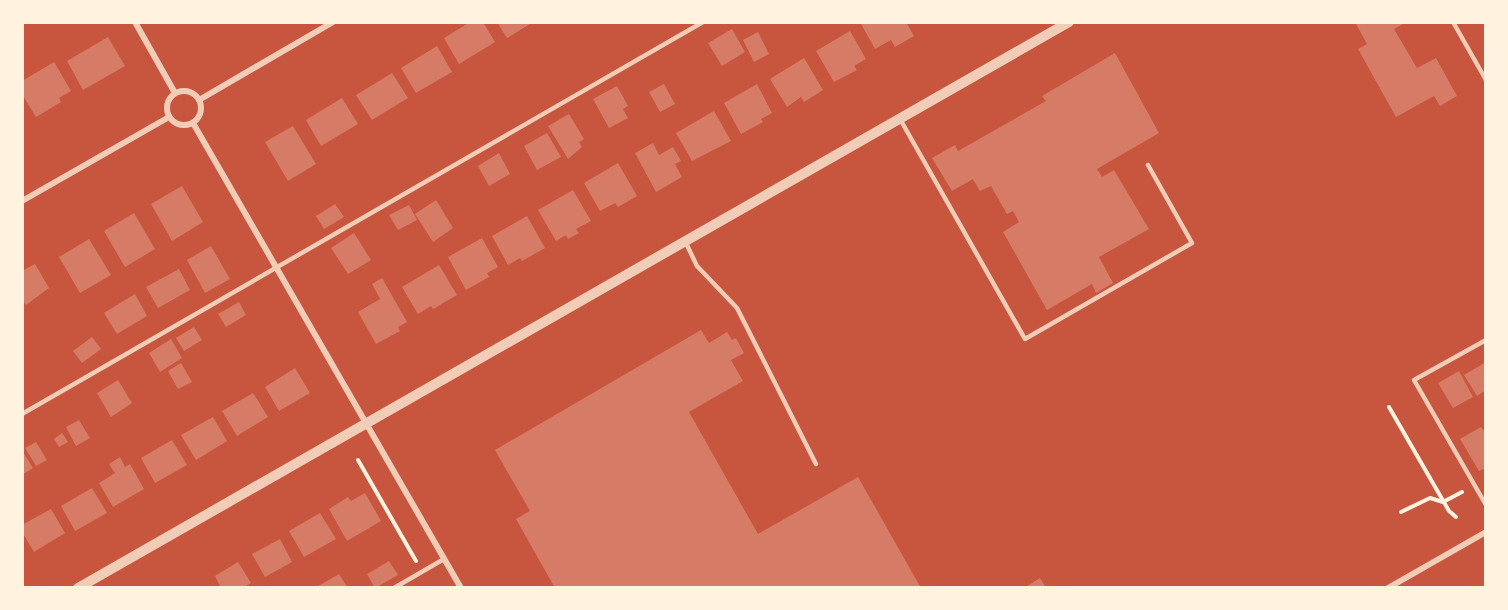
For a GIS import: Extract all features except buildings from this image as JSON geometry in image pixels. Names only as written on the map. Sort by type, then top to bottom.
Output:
[{"type":"street","points":[[135,22],[175,93]]},
{"type":"street","points":[[199,100],[333,22]]},
{"type":"street","points":[[78,588],[1069,22]]},
{"type":"street","points":[[190,92],[199,100],[201,111],[193,123],[181,125],[169,117],[168,102],[175,93],[190,92]]},
{"type":"street","points":[[22,201],[169,117]]},
{"type":"street","points":[[193,123],[461,588]]},
{"type":"street","points":[[1388,588],[1485,532]]},
{"type":"lane","points":[[22,414],[703,22]]},
{"type":"lane","points":[[1453,22],[1485,80]]},
{"type":"lane","points":[[900,119],[1026,339],[1192,243],[1148,165]]},
{"type":"lane","points":[[685,241],[697,266],[737,308],[816,464]]},
{"type":"lane","points":[[1485,340],[1414,380],[1485,505]]},
{"type":"lane","points":[[394,588],[444,560]]},
{"type":"path","points":[[1389,407],[1443,502],[1456,517]]},
{"type":"path","points":[[358,460],[422,572]]},
{"type":"path","points":[[1401,512],[1430,498],[1443,502],[1462,492]]}]
